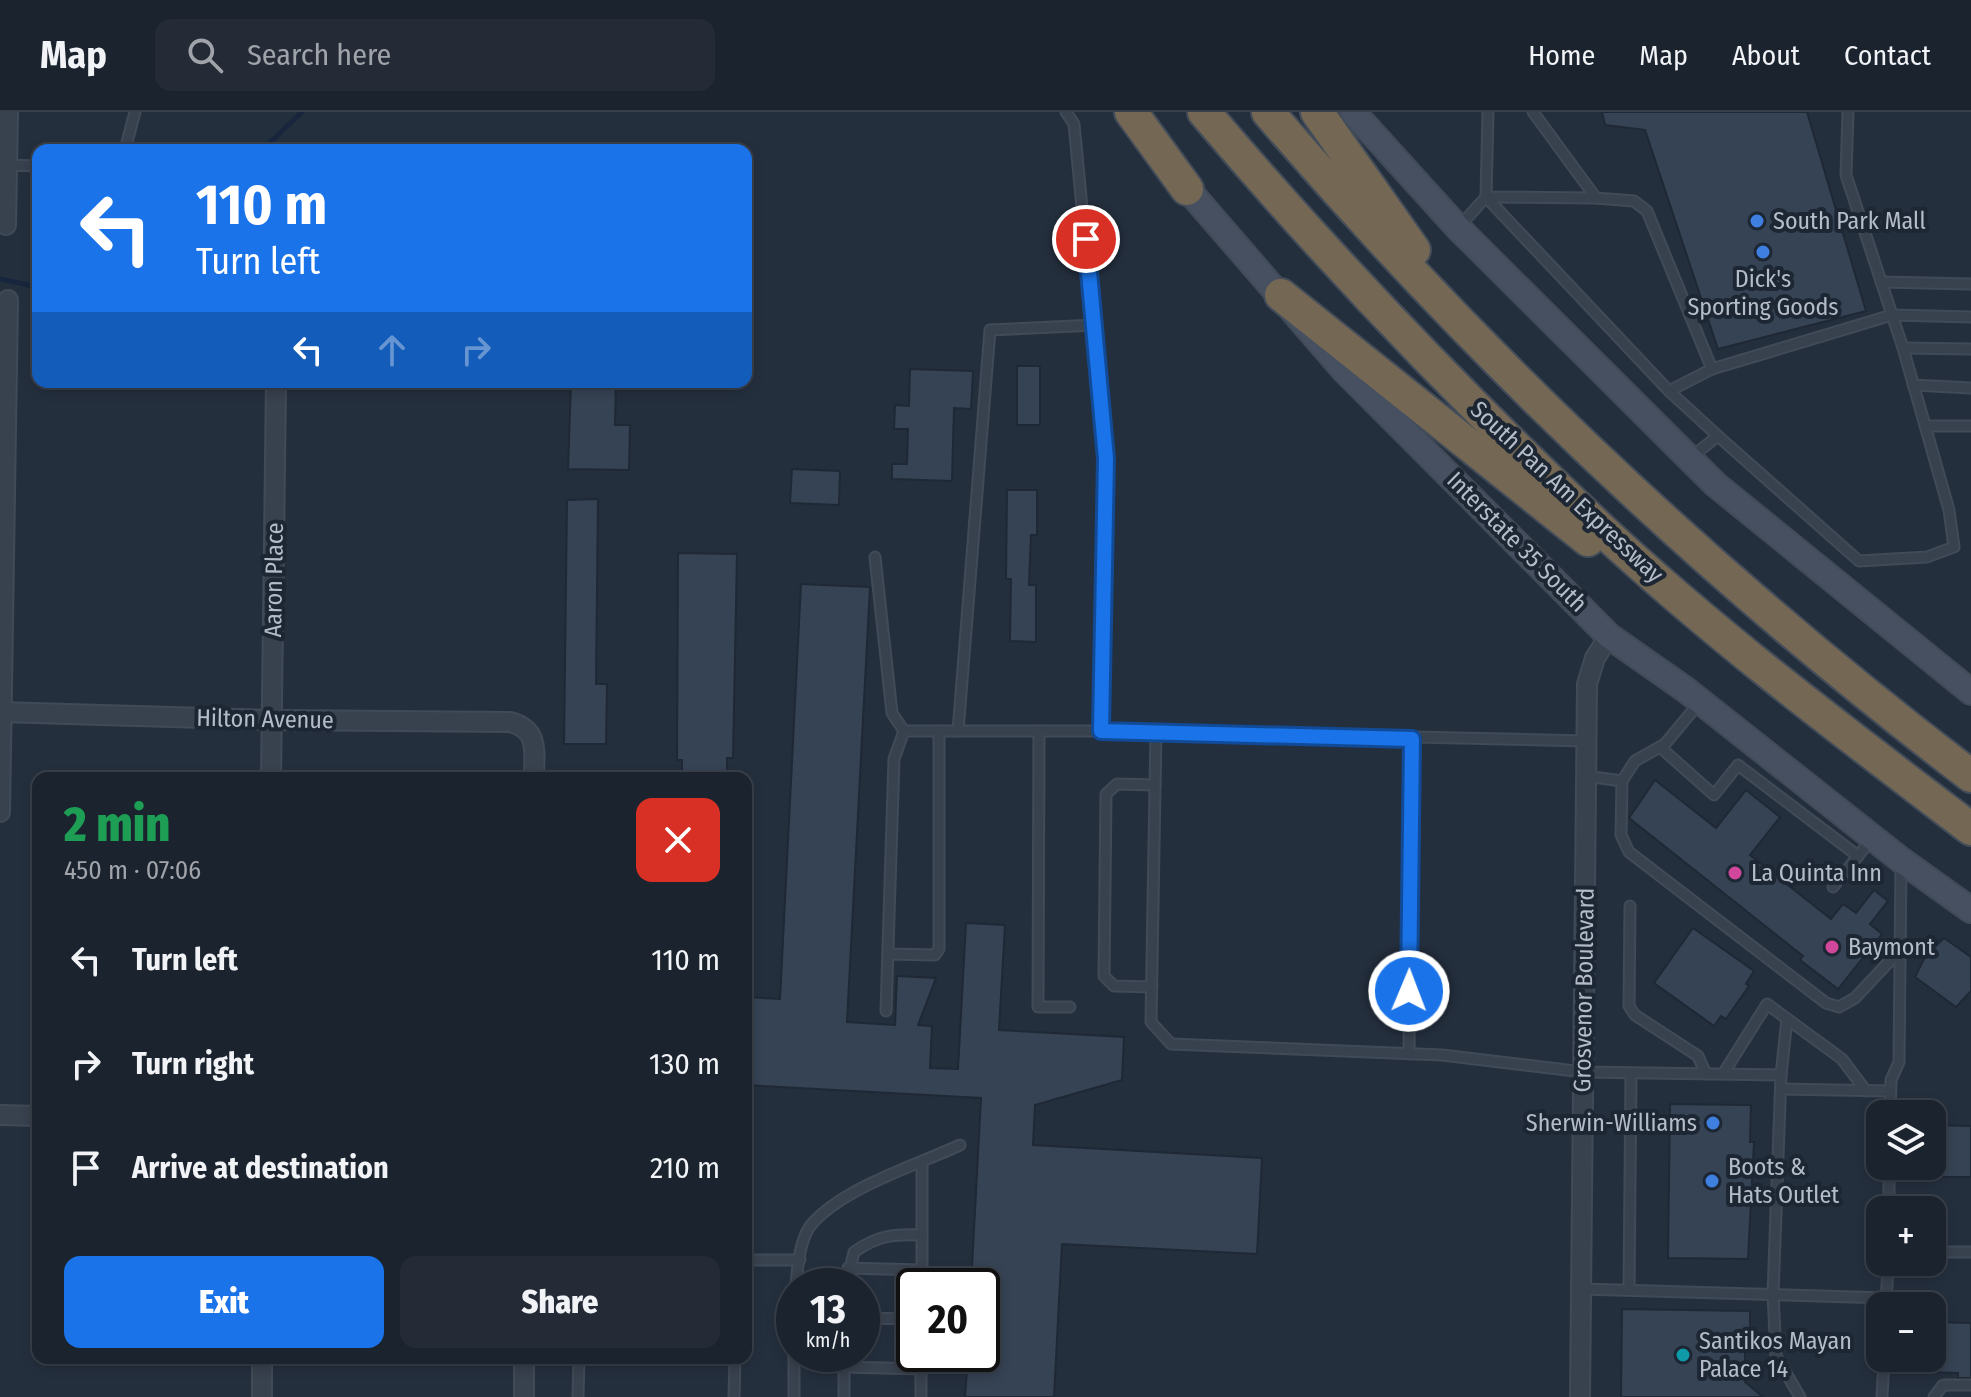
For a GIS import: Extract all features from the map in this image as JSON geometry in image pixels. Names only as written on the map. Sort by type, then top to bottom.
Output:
[{"type":"highway","points":[[1131,112],[1187,189]]},
{"type":"highway","name":"South Pan Am Expressway","points":[[1204,112],[1312,237],[1411,343],[1602,529],[1853,739],[1971,829]]},
{"type":"highway","name":"South Pan Am Expressway","points":[[1268,112],[1494,359],[1656,515],[1862,692],[1971,776]]},
{"type":"highway","points":[[1317,112],[1494,359]]},
{"type":"highway","points":[[1281,295],[1749,674],[1853,739]]},
{"type":"main road","name":"Interstate 35 South","points":[[1119,112],[1343,369],[1609,636],[1701,701],[1866,847],[1901,860],[1969,908]]},
{"type":"main road","points":[[1353,112],[1458,228],[1715,484],[1971,692]]},
{"type":"street","points":[[6,225],[8,112]]},
{"type":"street","points":[[0,812],[4,320],[8,300]]},
{"type":"street","name":"Aaron Place","points":[[271,772],[276,388]]},
{"type":"street","name":"Grosvenor Boulevard","points":[[1580,1397],[1587,684],[1595,658],[1609,636]]},
{"type":"street","name":"Hilton Avenue","points":[[1,712],[273,720],[510,722],[529,729],[534,737],[534,772]]},
{"type":"street","points":[[0,1115],[32,1116]]},
{"type":"street","points":[[262,1364],[262,1397]]},
{"type":"street","points":[[524,1364],[524,1397]]},
{"type":"lane","points":[[127,144],[135,112]]},
{"type":"lane","points":[[1066,112],[1074,124],[1096,325],[1106,459],[1101,731]]},
{"type":"lane","points":[[1458,228],[1486,197],[1488,112]]},
{"type":"lane","points":[[1533,112],[1596,198]]},
{"type":"lane","points":[[1486,197],[1669,391],[1859,561],[1914,558],[1954,547],[1949,510],[1903,348],[1846,175],[1848,112]]},
{"type":"lane","points":[[6,165],[32,166]]},
{"type":"lane","points":[[1486,197],[1634,201],[1647,211],[1712,369]]},
{"type":"lane","points":[[1881,282],[1971,284]]},
{"type":"lane","points":[[1669,391],[1712,369],[1892,315],[1971,317]]},
{"type":"lane","points":[[958,731],[990,330],[1096,325]]},
{"type":"lane","points":[[1903,348],[1971,349]]},
{"type":"lane","points":[[1913,385],[1971,388]]},
{"type":"lane","points":[[1925,426],[1971,426]]},
{"type":"lane","points":[[1689,459],[1718,436]]},
{"type":"lane","points":[[875,557],[892,713],[904,731]]},
{"type":"lane","points":[[1701,701],[1660,747],[1635,761],[1622,781],[1621,835],[1629,852],[1826,1003],[1839,1007],[1855,998],[1900,950]]},
{"type":"lane","points":[[904,731],[1156,731],[1586,741]]},
{"type":"lane","points":[[886,1011],[894,759],[904,731]]},
{"type":"lane","points":[[888,954],[935,955],[939,949],[939,731]]},
{"type":"lane","points":[[1039,731],[1038,1007],[1070,1007]]},
{"type":"lane","points":[[1156,731],[1151,1022],[1171,1044],[1409,1054],[1583,1072],[1781,1075]]},
{"type":"lane","points":[[1409,1054],[1412,739]]},
{"type":"lane","points":[[1660,747],[1714,795],[1738,765],[1866,847],[1833,887]]},
{"type":"lane","points":[[1586,776],[1622,781]]},
{"type":"lane","points":[[1152,987],[1114,986],[1104,976],[1106,794],[1117,784],[1155,785]]},
{"type":"lane","points":[[1890,1100],[1899,1062],[1901,860]]},
{"type":"lane","points":[[1630,906],[1629,1006],[1635,1015],[1698,1056],[1706,1074]]},
{"type":"lane","points":[[1723,1074],[1767,1004],[1842,1059],[1866,1091]]},
{"type":"lane","points":[[1787,1019],[1781,1075],[1773,1294],[1776,1356],[1800,1397]]},
{"type":"lane","points":[[1629,1290],[1631,1073]]},
{"type":"lane","points":[[1781,1089],[1890,1091]]},
{"type":"lane","points":[[799,1268],[810,1227],[850,1196],[960,1145]]},
{"type":"lane","points":[[922,1162],[922,1268]]},
{"type":"lane","points":[[848,1268],[854,1252],[872,1240],[888,1234],[922,1235]]},
{"type":"lane","points":[[1946,1252],[1971,1252]]},
{"type":"lane","points":[[752,1260],[800,1260]]},
{"type":"lane","points":[[1582,1289],[1773,1294],[1866,1301]]},
{"type":"lane","points":[[578,1397],[579,1364]]},
{"type":"lane","points":[[734,1397],[735,1364]]},
{"type":"lane","points":[[794,1372],[794,1397]]},
{"type":"lane","points":[[844,1372],[844,1397]]},
{"type":"lane","points":[[921,1372],[921,1397]]},
{"type":"lane","points":[[1882,1397],[1883,1372]]},
{"type":"lane","points":[[1934,1397],[1943,1385],[1971,1385]]},
{"type":"building","name":"South Park Mall","points":[[1602,112],[1807,112],[1866,311],[1718,349],[1645,130],[1605,125]]},
{"type":"building","points":[[1017,366],[1040,366],[1040,425],[1017,425]]},
{"type":"building","points":[[910,369],[973,371],[971,409],[954,408],[952,481],[892,479],[892,464],[907,464],[908,429],[894,429],[895,405],[909,406]]},
{"type":"building","points":[[571,388],[616,388],[615,425],[630,425],[629,470],[568,469]]},
{"type":"building","points":[[792,469],[840,471],[839,505],[790,503]]},
{"type":"building","points":[[1007,490],[1037,490],[1037,535],[1031,535],[1029,585],[1036,585],[1036,642],[1010,641],[1011,579],[1006,579]]},
{"type":"building","points":[[598,499],[596,684],[607,684],[606,744],[564,744],[567,500]]},
{"type":"building","points":[[678,553],[737,554],[733,758],[727,758],[727,772],[682,772],[682,760],[677,760]]},
{"type":"building","points":[[801,584],[870,587],[847,1022],[895,1025],[897,976],[936,978],[918,1025],[932,1026],[930,1068],[958,1069],[966,923],[1005,925],[999,1030],[1124,1037],[1122,1080],[1035,1105],[1033,1145],[1262,1158],[1257,1254],[1062,1244],[1054,1397],[965,1397],[967,1372],[1000,1372],[1000,1268],[972,1268],[981,1098],[752,1085],[752,997],[780,999]]},
{"type":"building","name":"La Quinta Inn","points":[[1655,780],[1716,828],[1746,790],[1780,817],[1750,855],[1831,919],[1843,904],[1856,913],[1874,890],[1888,901],[1870,924],[1882,934],[1838,989],[1800,960],[1803,956],[1629,818]]},
{"type":"building","points":[[1693,928],[1754,971],[1746,984],[1749,986],[1726,1019],[1721,1016],[1714,1026],[1654,983]]},
{"type":"building","points":[[1944,938],[1971,957],[1971,991],[1956,1007],[1915,977],[1926,955]]},
{"type":"building","points":[[1670,1104],[1751,1105],[1750,1142],[1754,1142],[1748,1259],[1668,1258]]},
{"type":"building","points":[[1946,1125],[1971,1126],[1971,1177],[1946,1177]]},
{"type":"building","name":"Santikos Mayan Palace 14","points":[[1622,1309],[1750,1311],[1750,1328],[1745,1328],[1745,1382],[1763,1397],[1621,1397]]},
{"type":"building","points":[[1946,1322],[1971,1323],[1971,1378],[1958,1378],[1958,1373],[1924,1372],[1946,1372]]},
{"type":"waterway","points":[[268,144],[302,112]]},
{"type":"waterway","points":[[0,279],[32,286]]},
{"type":"place","name":"South Park Mall","points":[[1757,221]]},
{"type":"place","name":"Dick's Sporting Goods","points":[[1763,252]]},
{"type":"place","name":"La Quinta Inn","points":[[1735,873]]},
{"type":"place","name":"Baymont","points":[[1832,947]]},
{"type":"place","name":"Sherwin-Williams","points":[[1713,1123]]},
{"type":"place","name":"Boots & Hats Outlet","points":[[1712,1181]]},
{"type":"place","name":"Santikos Mayan Palace 14","points":[[1683,1355]]},
{"type":"route","points":[[1086,239],[1106,459],[1101,731],[1412,739],[1409,991]]}]
